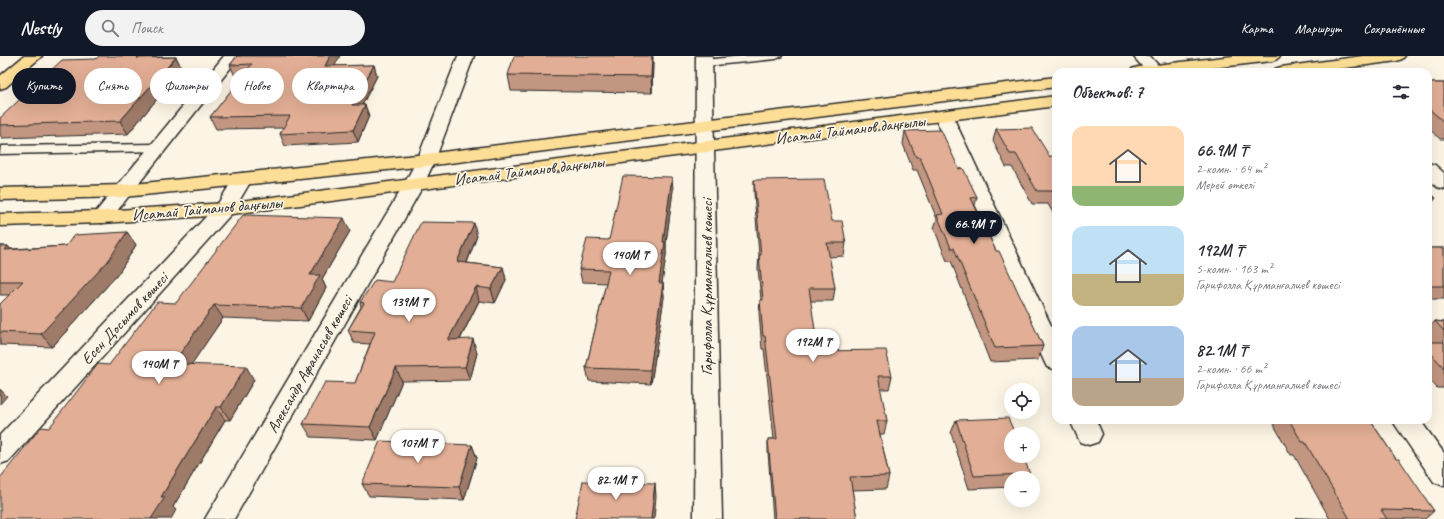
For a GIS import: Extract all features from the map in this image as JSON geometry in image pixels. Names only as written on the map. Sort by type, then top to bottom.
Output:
[{"type":"main road","points":[[0,84],[34,56]]},
{"type":"main road","points":[[1178,68],[1272,56]]},
{"type":"main road","points":[[1330,68],[1397,56]]},
{"type":"main road","name":"Исатай Тайманов даңғылы","points":[[0,194],[124,191],[243,180],[426,160],[705,124],[1052,82]]},
{"type":"main road","name":"Исатай Тайманов даңғылы","points":[[0,220],[102,217],[225,209],[379,188],[413,186],[1052,102]]},
{"type":"street","points":[[102,217],[232,56]]},
{"type":"street","name":"Александр Афанасьев көшесі","points":[[218,519],[413,186],[426,160],[466,56]]},
{"type":"street","points":[[1141,56],[1152,68]]},
{"type":"street","name":"Гарифолла Құрманғалиев көшесі","points":[[705,60],[708,519]]},
{"type":"street","points":[[944,117],[1052,353]]},
{"type":"street","points":[[1432,172],[1444,183]]},
{"type":"street","name":"Есен Досымов көшесі","points":[[0,453],[225,209],[243,180]]},
{"type":"street","points":[[1408,424],[1444,474]]},
{"type":"lane","points":[[705,60],[776,56]]},
{"type":"lane","points":[[1,150],[158,148]]},
{"type":"building","points":[[99,56],[139,56],[137,58],[176,57],[166,68],[150,68],[150,87],[142,96],[142,68],[84,68],[84,104],[135,104],[120,121],[0,125],[0,118],[15,104],[76,104],[76,68],[53,68],[62,60],[96,59]]},
{"type":"building","points":[[237,56],[330,56],[325,66],[374,65],[368,76],[368,68],[292,68],[292,104],[365,105],[353,130],[280,134],[290,116],[210,117],[220,104],[222,104],[230,92],[230,104],[284,104],[284,68],[249,68],[252,64],[230,65]]},
{"type":"building","points":[[514,56],[652,56],[651,77],[508,75]]},
{"type":"building","points":[[1432,83],[1444,83],[1444,122],[1432,112]]},
{"type":"building","points":[[1032,128],[1050,157],[1052,156],[1052,191],[1037,191],[1016,154],[1010,154],[996,129]]},
{"type":"building","points":[[941,130],[959,169],[963,168],[977,197],[971,198],[996,251],[999,251],[1043,346],[995,348],[954,248],[951,248],[937,215],[943,214],[920,157],[916,157],[905,131]]},
{"type":"building","points":[[623,176],[672,177],[659,283],[663,283],[650,370],[586,368],[609,270],[579,269],[587,239],[609,240]]},
{"type":"building","points":[[824,179],[832,221],[842,221],[846,243],[827,243],[835,288],[809,288],[818,351],[886,350],[892,376],[878,376],[887,421],[877,421],[889,476],[850,477],[857,519],[775,519],[768,439],[777,439],[765,336],[763,336],[760,300],[763,300],[759,255],[761,255],[754,180]]},
{"type":"building","points":[[243,215],[344,218],[310,275],[320,275],[301,308],[214,305],[173,364],[246,366],[221,407],[216,407],[161,497],[165,497],[151,519],[0,519],[0,478],[41,427],[49,428],[98,364],[109,365],[157,302],[176,303]]},
{"type":"building","points":[[421,222],[474,223],[457,262],[503,267],[491,289],[476,287],[448,340],[473,339],[465,367],[396,368],[370,427],[303,424],[325,382],[355,383],[375,332],[348,330],[364,303],[360,302],[375,280],[392,282]]},
{"type":"building","points":[[127,232],[108,261],[41,334],[0,332],[0,304],[23,281],[0,281],[0,246],[8,246],[5,250],[66,246],[74,235]]},
{"type":"building","points":[[1432,248],[1444,248],[1444,286],[1432,286]]},
{"type":"building","points":[[1435,321],[1444,322],[1444,331]]},
{"type":"building","points":[[1432,342],[1444,342],[1444,368],[1432,354]]},
{"type":"building","points":[[1008,419],[1012,427],[1004,427],[1004,463],[1026,463],[1029,471],[1004,471],[1004,475],[974,476],[956,420]]},
{"type":"building","points":[[1291,424],[1373,424],[1396,459],[1399,459],[1434,511],[1381,510],[1387,519],[1350,519],[1305,442],[1302,442]]},
{"type":"building","points":[[380,441],[472,445],[459,487],[362,484]]},
{"type":"building","points":[[583,481],[655,483],[651,519],[575,519]]},
{"type":"building","points":[[1297,518],[1349,519],[1298,519]]}]
